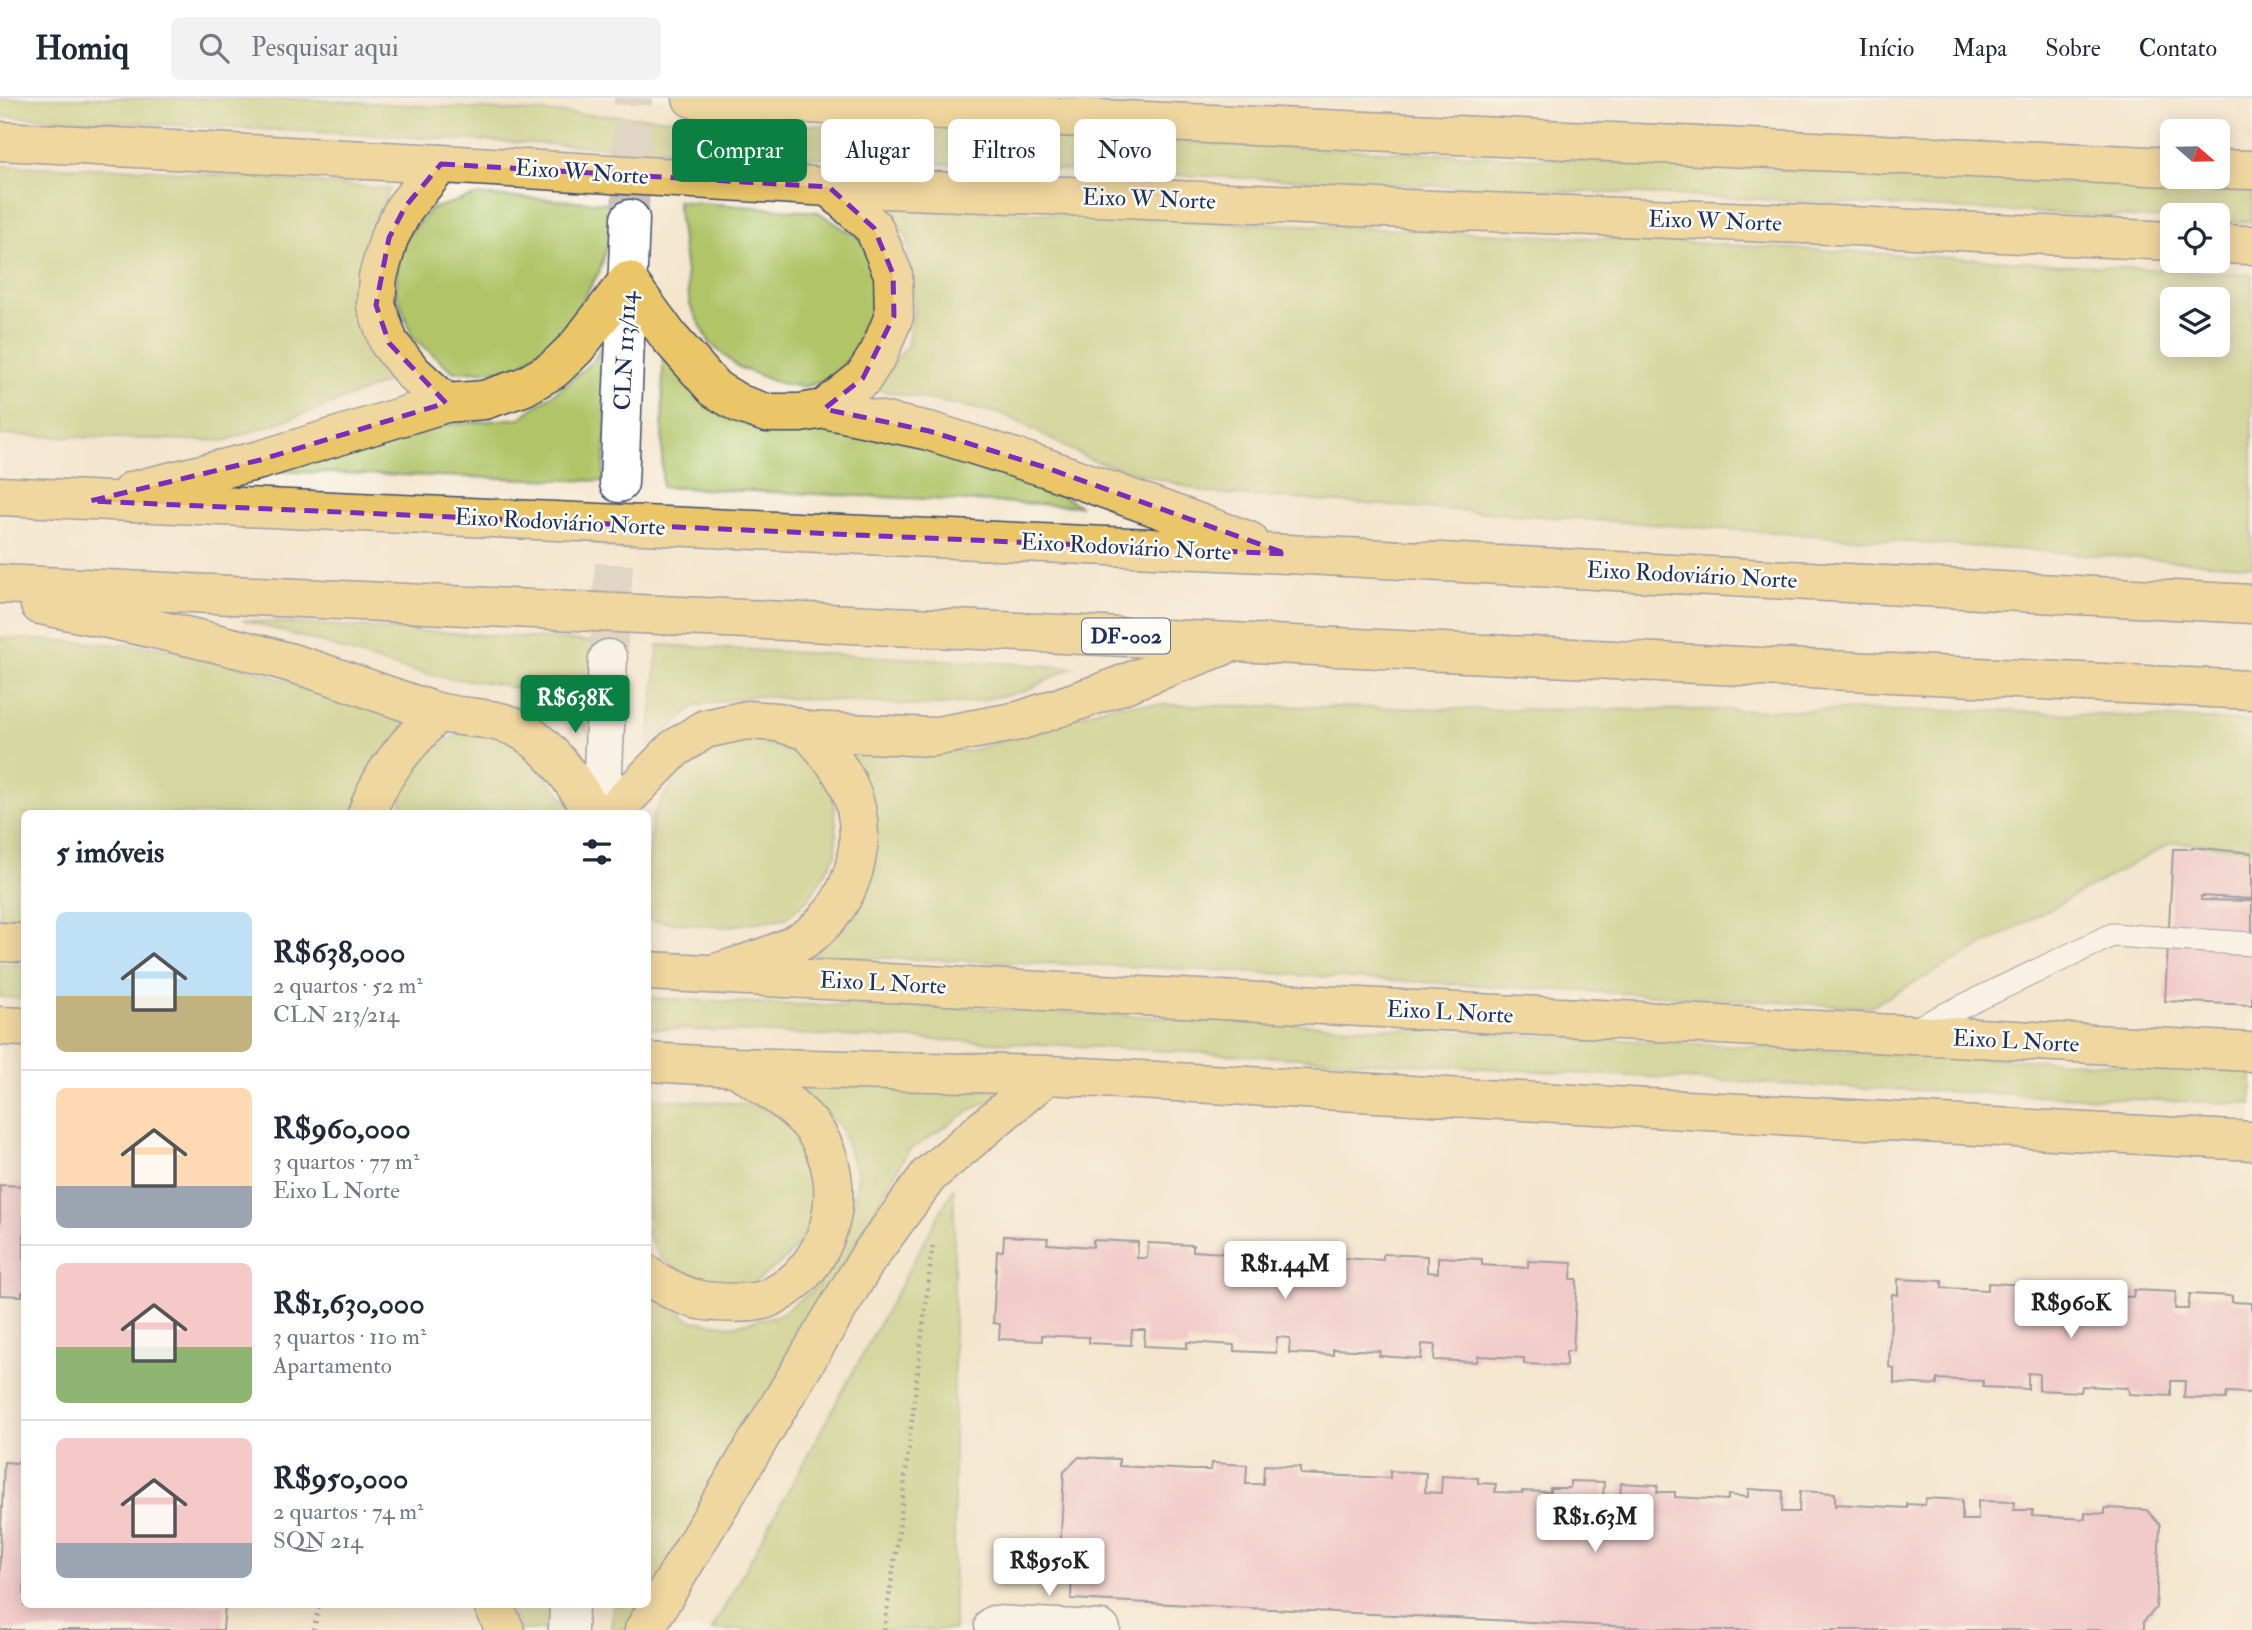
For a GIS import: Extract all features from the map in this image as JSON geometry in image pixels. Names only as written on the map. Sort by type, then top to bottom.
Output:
[{"type":"main road","points":[[692,98],[1109,109],[2160,166]]},
{"type":"main road","name":"Eixo W Norte","points":[[0,141],[829,187],[1845,225],[2160,241]]},
{"type":"main road","points":[[441,164],[405,207],[389,238],[378,277],[376,305],[389,343],[413,373],[446,403]]},
{"type":"main road","points":[[2230,169],[2252,170]]},
{"type":"main road","points":[[824,409],[863,378],[879,353],[894,316],[893,274],[874,228],[829,187]]},
{"type":"main road","points":[[2230,244],[2252,245]]},
{"type":"main road","points":[[90,501],[260,460],[446,403],[484,400],[523,387],[554,370],[576,348],[628,281],[669,337],[715,389],[740,404],[766,413],[824,409],[929,430],[1287,554]]},
{"type":"main road","name":"Eixo Rodoviário Norte","points":[[0,496],[1287,554],[2252,604]]},
{"type":"main road","name":"DF-002","points":[[0,584],[2252,690]]},
{"type":"main road","points":[[0,597],[191,636],[291,663],[438,712],[493,720],[524,732],[547,749],[591,810]]},
{"type":"main road","points":[[615,810],[674,748],[705,729],[747,720],[778,722],[808,731],[932,737],[1019,721],[1237,641]]},
{"type":"main road","points":[[369,810],[382,777],[438,712]]},
{"type":"main road","points":[[713,974],[777,952],[815,931],[843,897],[858,858],[858,819],[847,784],[830,755],[808,731]]},
{"type":"main road","points":[[0,942],[21,943]]},
{"type":"main road","name":"Eixo L Norte","points":[[651,971],[2252,1052]]},
{"type":"main road","points":[[0,1026],[21,1027]]},
{"type":"main road","points":[[651,1062],[1047,1075],[2252,1141]]},
{"type":"main road","points":[[651,1278],[693,1299],[731,1302],[764,1300],[797,1281],[826,1241],[833,1212],[833,1183],[824,1150],[811,1126],[780,1098],[736,1067]]},
{"type":"main road","points":[[644,1630],[868,1258],[929,1175],[1047,1075]]},
{"type":"main road","points":[[494,1608],[505,1630]]},
{"type":"street","name":"CLN 113/114","points":[[619,483],[630,219]]},
{"type":"street","points":[[601,810],[608,659]]},
{"type":"street","points":[[568,1630],[569,1608]]},
{"type":"street","points":[[994,1625],[1101,1630]]},
{"type":"lane","points":[[1903,1035],[2112,935],[2252,944]]},
{"type":"path","points":[[884,1630],[898,1538],[933,1236]]},
{"type":"path","points":[[314,1630],[318,1608]]},
{"type":"highlighted area","points":[[441,164],[829,187],[874,228],[893,274],[894,316],[863,378],[824,409],[929,431],[1044,467],[1287,554],[90,501],[260,460],[446,403],[389,343],[376,305],[389,238],[405,207]]},
{"type":"green space","points":[[0,98],[280,98],[682,119],[672,119],[672,150],[0,116]]},
{"type":"green space","points":[[807,125],[821,125],[821,158],[807,157]]},
{"type":"green space","points":[[934,131],[948,131],[948,164],[934,164]]},
{"type":"green space","points":[[1060,136],[1074,137],[1074,171],[1060,170]]},
{"type":"green space","points":[[1176,142],[2160,187],[2160,189],[2252,191],[2252,222],[2230,221],[2230,203],[2160,203],[2160,218],[1176,175]]},
{"type":"green space","points":[[0,166],[144,169],[390,189],[374,220],[364,255],[354,317],[397,378],[321,408],[224,441],[0,435]]},
{"type":"green space","points":[[478,195],[620,204],[599,272],[567,325],[516,370],[454,372],[413,338],[396,291],[400,244],[431,209]]},
{"type":"green space","points":[[677,201],[818,212],[863,241],[873,269],[878,321],[841,377],[802,387],[776,382],[738,367],[710,343],[690,305]]},
{"type":"green space","points":[[879,206],[1661,241],[2160,270],[2160,273],[2252,275],[2252,566],[1209,493],[1089,459],[1003,414],[873,389],[907,346],[914,308],[907,237]]},
{"type":"green space","points":[[613,324],[603,481],[262,471],[329,450],[445,425],[520,418],[594,360]]},
{"type":"green space","points":[[663,343],[772,424],[817,431],[893,436],[1002,466],[1081,506],[662,487]]},
{"type":"green space","points":[[243,620],[595,642],[594,740],[573,711],[540,694],[499,684],[442,677],[388,665]]},
{"type":"green space","points":[[0,638],[133,645],[203,653],[407,721],[352,810],[21,810],[21,921],[0,919]]},
{"type":"green space","points":[[658,645],[1073,667],[1025,691],[972,702],[926,706],[754,696],[695,706],[649,746]]},
{"type":"green space","points":[[1116,704],[1476,709],[2001,711],[2252,721],[2252,850],[2173,842],[1870,1007],[1151,967],[799,955],[865,874],[831,741],[970,751]]},
{"type":"green space","points":[[467,729],[512,738],[575,810],[401,810],[404,787],[427,754]]},
{"type":"green space","points":[[750,738],[801,753],[832,788],[836,854],[811,896],[786,918],[722,927],[651,920],[652,818],[673,780],[711,749]]},
{"type":"green space","points":[[0,963],[21,965],[21,999],[0,997]]},
{"type":"green space","points":[[651,998],[775,1004],[954,1007],[2252,1071],[2252,1104],[1812,1086],[1059,1045],[651,1028]]},
{"type":"green space","points":[[786,1080],[1014,1091],[974,1108],[908,1151],[651,1599],[651,1294],[693,1321],[732,1326],[779,1315],[817,1287],[847,1237],[858,1175],[840,1126]]},
{"type":"green space","points":[[651,1099],[751,1104],[784,1116],[809,1146],[818,1212],[789,1256],[750,1286],[702,1283],[663,1260],[651,1241]]},
{"type":"green space","points":[[954,1187],[954,1630],[712,1630]]},
{"type":"green space","points":[[509,1608],[554,1608],[553,1630],[520,1630]]},
{"type":"green space","points":[[613,1608],[645,1608],[633,1630],[611,1630]]},
{"type":"building","points":[[2192,847],[2252,853],[2252,899],[2201,896],[2201,900],[2252,901],[2252,1005],[2165,1001],[2173,849]]},
{"type":"building","points":[[0,1185],[21,1186],[21,1296],[0,1295]]},
{"type":"building","points":[[1004,1236],[1048,1238],[1047,1244],[1093,1247],[1093,1240],[1138,1242],[1137,1258],[1147,1258],[1148,1243],[1193,1245],[1193,1251],[1239,1254],[1239,1247],[1282,1249],[1281,1264],[1293,1265],[1294,1250],[1338,1252],[1338,1258],[1383,1260],[1383,1254],[1427,1256],[1427,1272],[1438,1273],[1438,1257],[1482,1259],[1482,1265],[1528,1268],[1528,1261],[1572,1263],[1571,1279],[1577,1279],[1573,1351],[1566,1351],[1566,1366],[1524,1364],[1524,1358],[1478,1356],[1477,1362],[1434,1360],[1435,1345],[1422,1344],[1421,1359],[1379,1356],[1380,1351],[1333,1349],[1333,1355],[1289,1353],[1290,1338],[1277,1337],[1276,1353],[1234,1351],[1234,1345],[1187,1342],[1187,1348],[1144,1346],[1145,1330],[1132,1330],[1131,1345],[1089,1343],[1089,1337],[1042,1335],[1042,1341],[999,1339],[1000,1324],[993,1323],[997,1251],[1003,1251]]},
{"type":"building","points":[[1898,1279],[1942,1281],[1942,1288],[1988,1290],[1988,1283],[2032,1285],[2030,1302],[2044,1303],[2044,1286],[2087,1288],[2087,1295],[2133,1297],[2134,1290],[2176,1292],[2175,1309],[2188,1309],[2190,1294],[2232,1296],[2232,1302],[2252,1303],[2252,1393],[2227,1392],[2226,1399],[2184,1398],[2185,1381],[2171,1381],[2171,1396],[2129,1394],[2128,1388],[2082,1386],[2081,1392],[2039,1390],[2039,1374],[2028,1373],[2028,1389],[1983,1387],[1983,1381],[1937,1379],[1937,1385],[1894,1383],[1894,1368],[1889,1367],[1892,1294],[1898,1295]]},
{"type":"building","points":[[1079,1457],[1119,1459],[1119,1466],[1192,1470],[1211,1470],[1212,1463],[1247,1465],[1246,1484],[1263,1484],[1264,1465],[1300,1467],[1300,1474],[1390,1478],[1390,1471],[1426,1473],[1425,1492],[1441,1493],[1442,1476],[1478,1478],[1478,1483],[1496,1484],[1495,1492],[1522,1493],[1570,1488],[1570,1481],[1604,1482],[1603,1502],[1620,1503],[1621,1483],[1658,1485],[1657,1492],[1675,1492],[1675,1497],[1728,1500],[1728,1495],[1748,1497],[1748,1489],[1783,1491],[1782,1512],[1799,1512],[1800,1491],[1835,1493],[1835,1507],[1836,1504],[1907,1508],[1907,1504],[1925,1505],[1926,1498],[1962,1500],[1962,1520],[1978,1520],[1978,1501],[2015,1502],[2014,1510],[2033,1510],[2032,1516],[2085,1519],[2085,1513],[2105,1514],[2105,1508],[2147,1510],[2160,1525],[2156,1608],[2144,1621],[2144,1630],[1693,1630],[1071,1599],[1072,1569],[1060,1556],[1064,1472]]},
{"type":"building","points":[[21,1459],[21,1608],[225,1608],[223,1630],[0,1630],[4,1462],[17,1463]]},
{"type":"tunnel","points":[[630,219],[633,98]]},
{"type":"tunnel","points":[[608,659],[619,483]]}]
